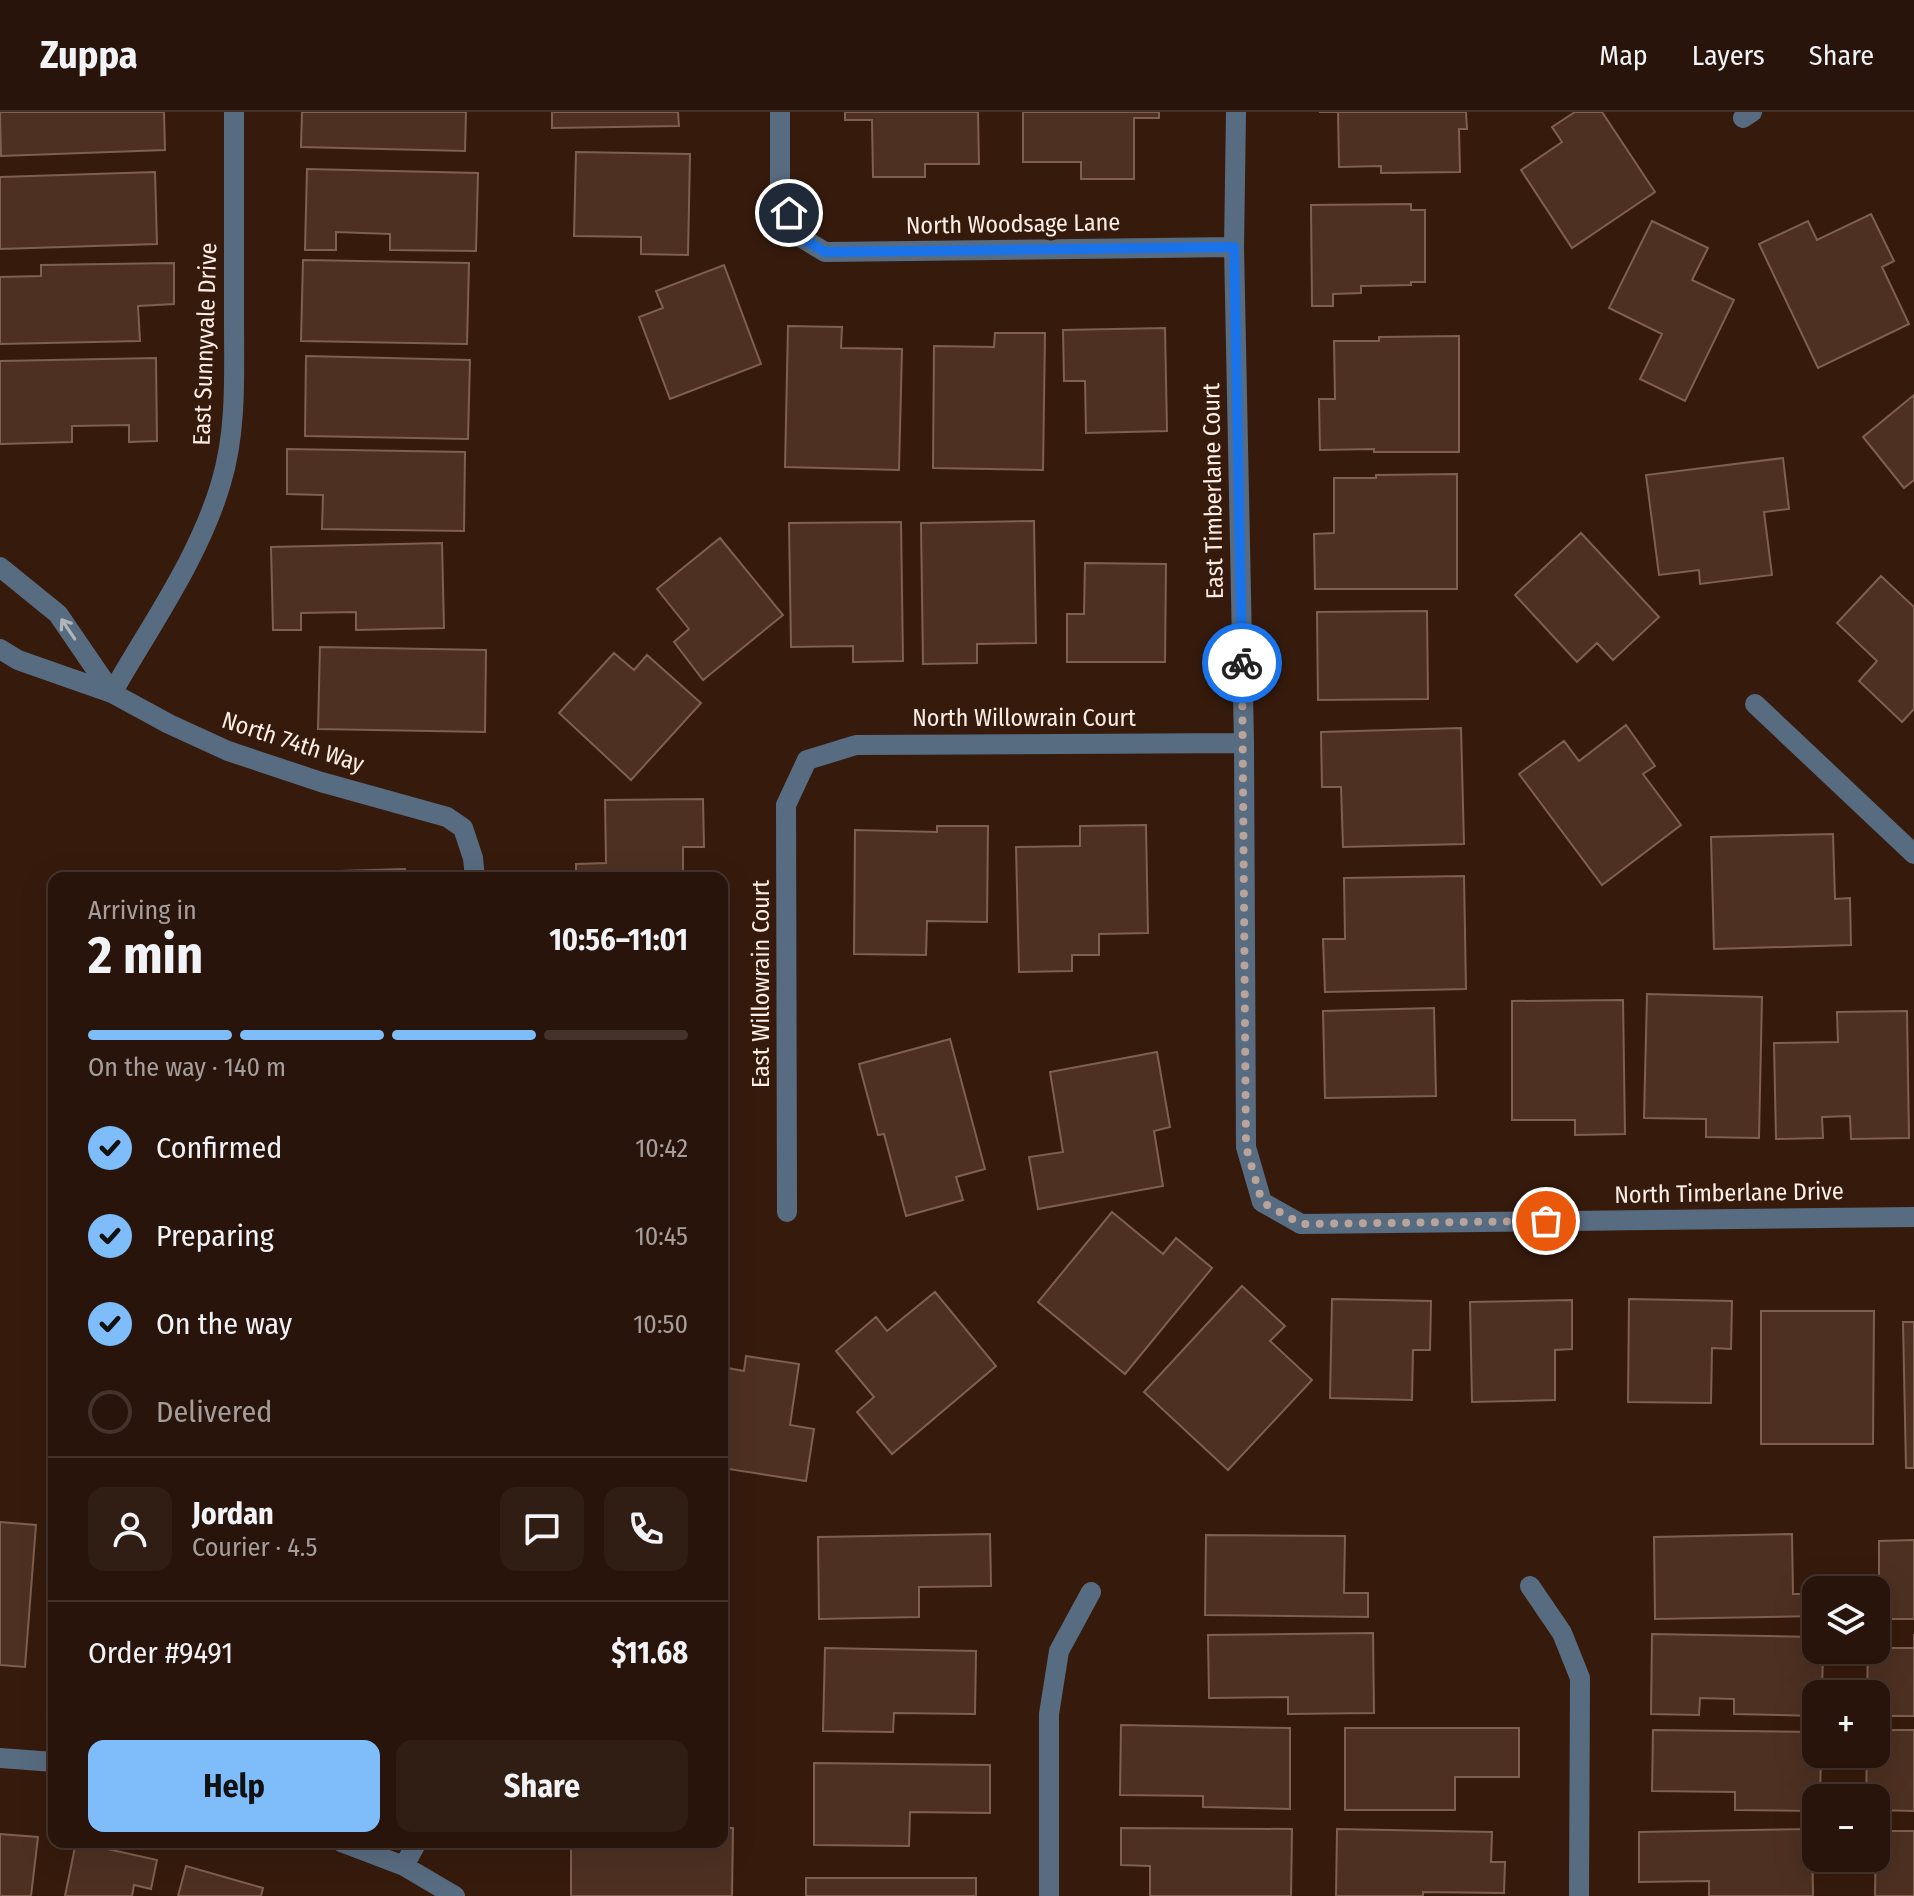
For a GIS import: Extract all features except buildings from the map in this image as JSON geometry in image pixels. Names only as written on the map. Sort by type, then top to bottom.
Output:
[{"type":"street","name":"East Sunnyvale Drive","points":[[112,693],[203,533],[228,457],[234,371],[234,112]]},
{"type":"street","name":"North Woodsage Lane","points":[[780,112],[780,191],[797,235],[825,252],[1234,247]]},
{"type":"street","name":"East Timberlane Court","points":[[1236,112],[1234,247],[1244,743],[1246,1147],[1262,1202]]},
{"type":"street","name":"North 74th Way","points":[[0,567],[58,614],[112,693]]},
{"type":"street","name":"North 74th Way","points":[[0,649],[18,660],[112,693],[228,751],[321,782],[447,817],[463,828],[474,872]]},
{"type":"street","points":[[1755,704],[1914,854]]},
{"type":"street","name":"North Willowrain Court","points":[[807,760],[856,745],[1244,743]]},
{"type":"street","name":"East Willowrain Court","points":[[787,1212],[786,805],[807,760]]},
{"type":"street","name":"North Timberlane Drive","points":[[1262,1202],[1301,1224],[1914,1217]]},
{"type":"street","points":[[1530,1586],[1562,1633],[1580,1678],[1579,1896]]},
{"type":"street","points":[[1049,1896],[1049,1714],[1059,1651],[1091,1592]]},
{"type":"street","points":[[0,1758],[48,1762]]},
{"type":"street","points":[[357,1848],[404,1866],[455,1896]]},
{"type":"street","points":[[404,1866],[414,1848]]},
{"type":"way so far","points":[[1242,663],[1246,1147],[1262,1202],[1301,1224],[1546,1221]]},
{"type":"route","points":[[789,213],[797,235],[825,252],[1234,247],[1242,663]]}]
